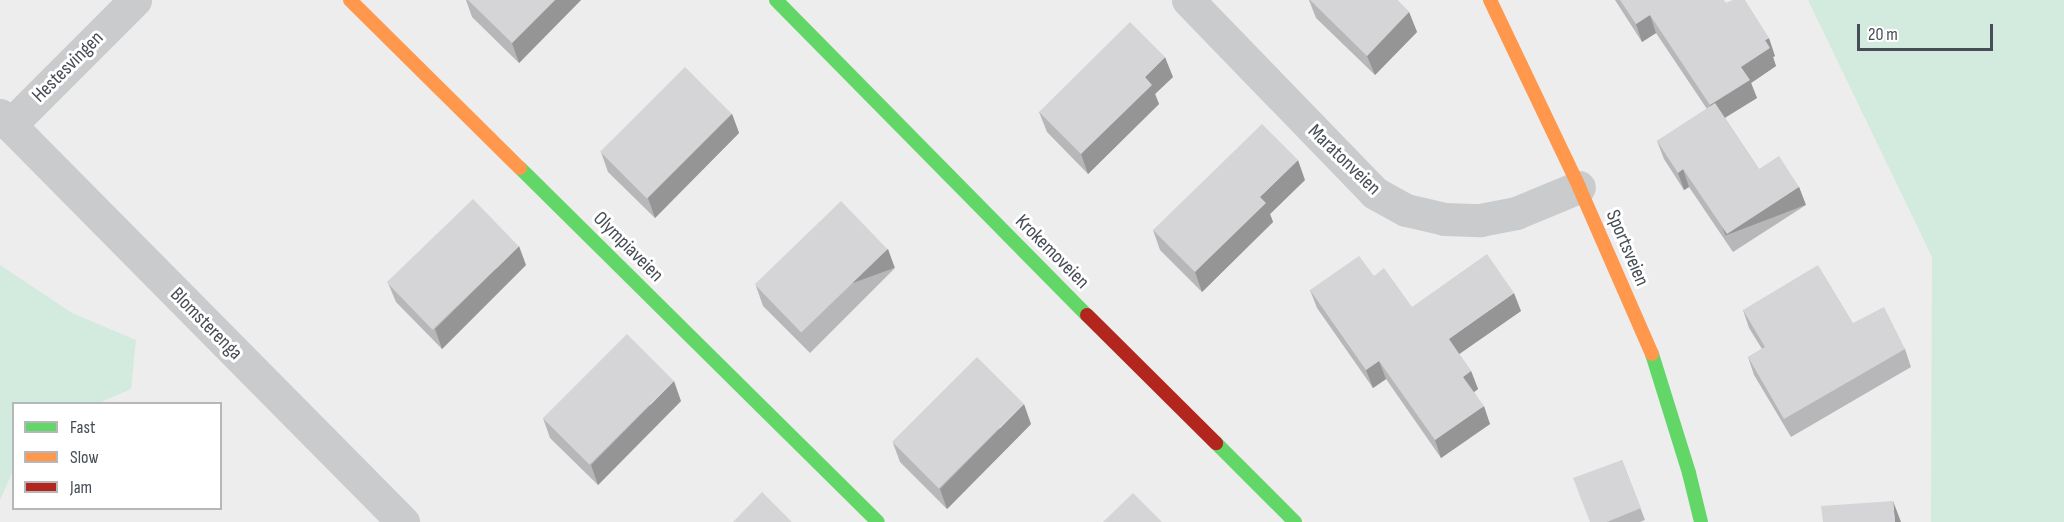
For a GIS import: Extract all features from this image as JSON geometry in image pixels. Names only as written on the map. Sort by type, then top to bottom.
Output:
[{"type":"street","name":"Hestesvingen","points":[[5,120],[135,0]]},
{"type":"street","name":"Olympiaveien","points":[[350,0],[878,522]]},
{"type":"street","name":"Maratonveien","points":[[1188,0],[1366,185],[1375,193],[1406,210],[1444,219],[1480,220],[1516,213],[1579,187]]},
{"type":"street","name":"Sportsveien","points":[[1490,0],[1579,187],[1654,359],[1689,473],[1701,522]]},
{"type":"street","name":"Krokemoveien","points":[[777,3],[1295,522]]},
{"type":"street","name":"Blomsterenga","points":[[5,120],[403,522]]},
{"type":"green space","points":[[1808,0],[2064,0],[2064,522],[1931,522],[1932,257]]},
{"type":"green space","points":[[0,265],[72,313],[136,340],[131,389],[101,402],[12,402],[12,473],[0,500]]},
{"type":"building","points":[[468,0],[555,0],[512,43]]},
{"type":"building","points":[[1310,0],[1397,0],[1409,12],[1367,56]]},
{"type":"building","points":[[1620,0],[1723,0],[1726,3],[1733,0],[1745,0],[1769,38],[1765,40],[1770,48],[1741,67],[1750,80],[1710,105],[1650,15],[1636,24]]},
{"type":"building","points":[[1130,22],[1165,57],[1145,77],[1152,85],[1081,154],[1039,112]]},
{"type":"building","points":[[685,67],[732,114],[647,199],[600,152]]},
{"type":"building","points":[[1715,103],[1759,169],[1779,156],[1799,187],[1727,234],[1683,169],[1678,173],[1657,141]]},
{"type":"building","points":[[1262,124],[1298,160],[1260,197],[1266,203],[1195,272],[1153,230]]},
{"type":"building","points":[[473,199],[519,246],[433,330],[387,282]]},
{"type":"building","points":[[841,201],[888,249],[801,333],[755,284]]},
{"type":"building","points":[[1487,254],[1514,293],[1449,339],[1471,371],[1463,377],[1484,406],[1435,440],[1379,361],[1366,370],[1310,290],[1359,256],[1374,276],[1384,268],[1412,307]]},
{"type":"building","points":[[1818,265],[1853,323],[1884,307],[1905,349],[1784,419],[1748,357],[1765,347],[1743,310]]},
{"type":"building","points":[[627,334],[674,381],[590,465],[543,418]]},
{"type":"building","points":[[977,357],[1024,404],[939,489],[892,442]]},
{"type":"building","points":[[1622,460],[1641,508],[1607,522],[1590,522],[1573,478]]},
{"type":"building","points":[[762,492],[792,522],[733,522]]},
{"type":"building","points":[[1133,493],[1162,522],[1103,522]]},
{"type":"building","points":[[1893,501],[1895,522],[1823,522],[1821,506]]},
{"type":"traffic: fast","points":[[776,0],[1087,315]]},
{"type":"traffic: fast","points":[[520,168],[878,522]]},
{"type":"traffic: fast","points":[[1652,354],[1689,473],[1701,522]]},
{"type":"traffic: fast","points":[[1216,443],[1295,522]]},
{"type":"traffic: slow","points":[[350,0],[520,168]]},
{"type":"traffic: slow","points":[[1490,0],[1579,187],[1652,354]]},
{"type":"traffic: jam","points":[[1087,315],[1216,443]]}]
